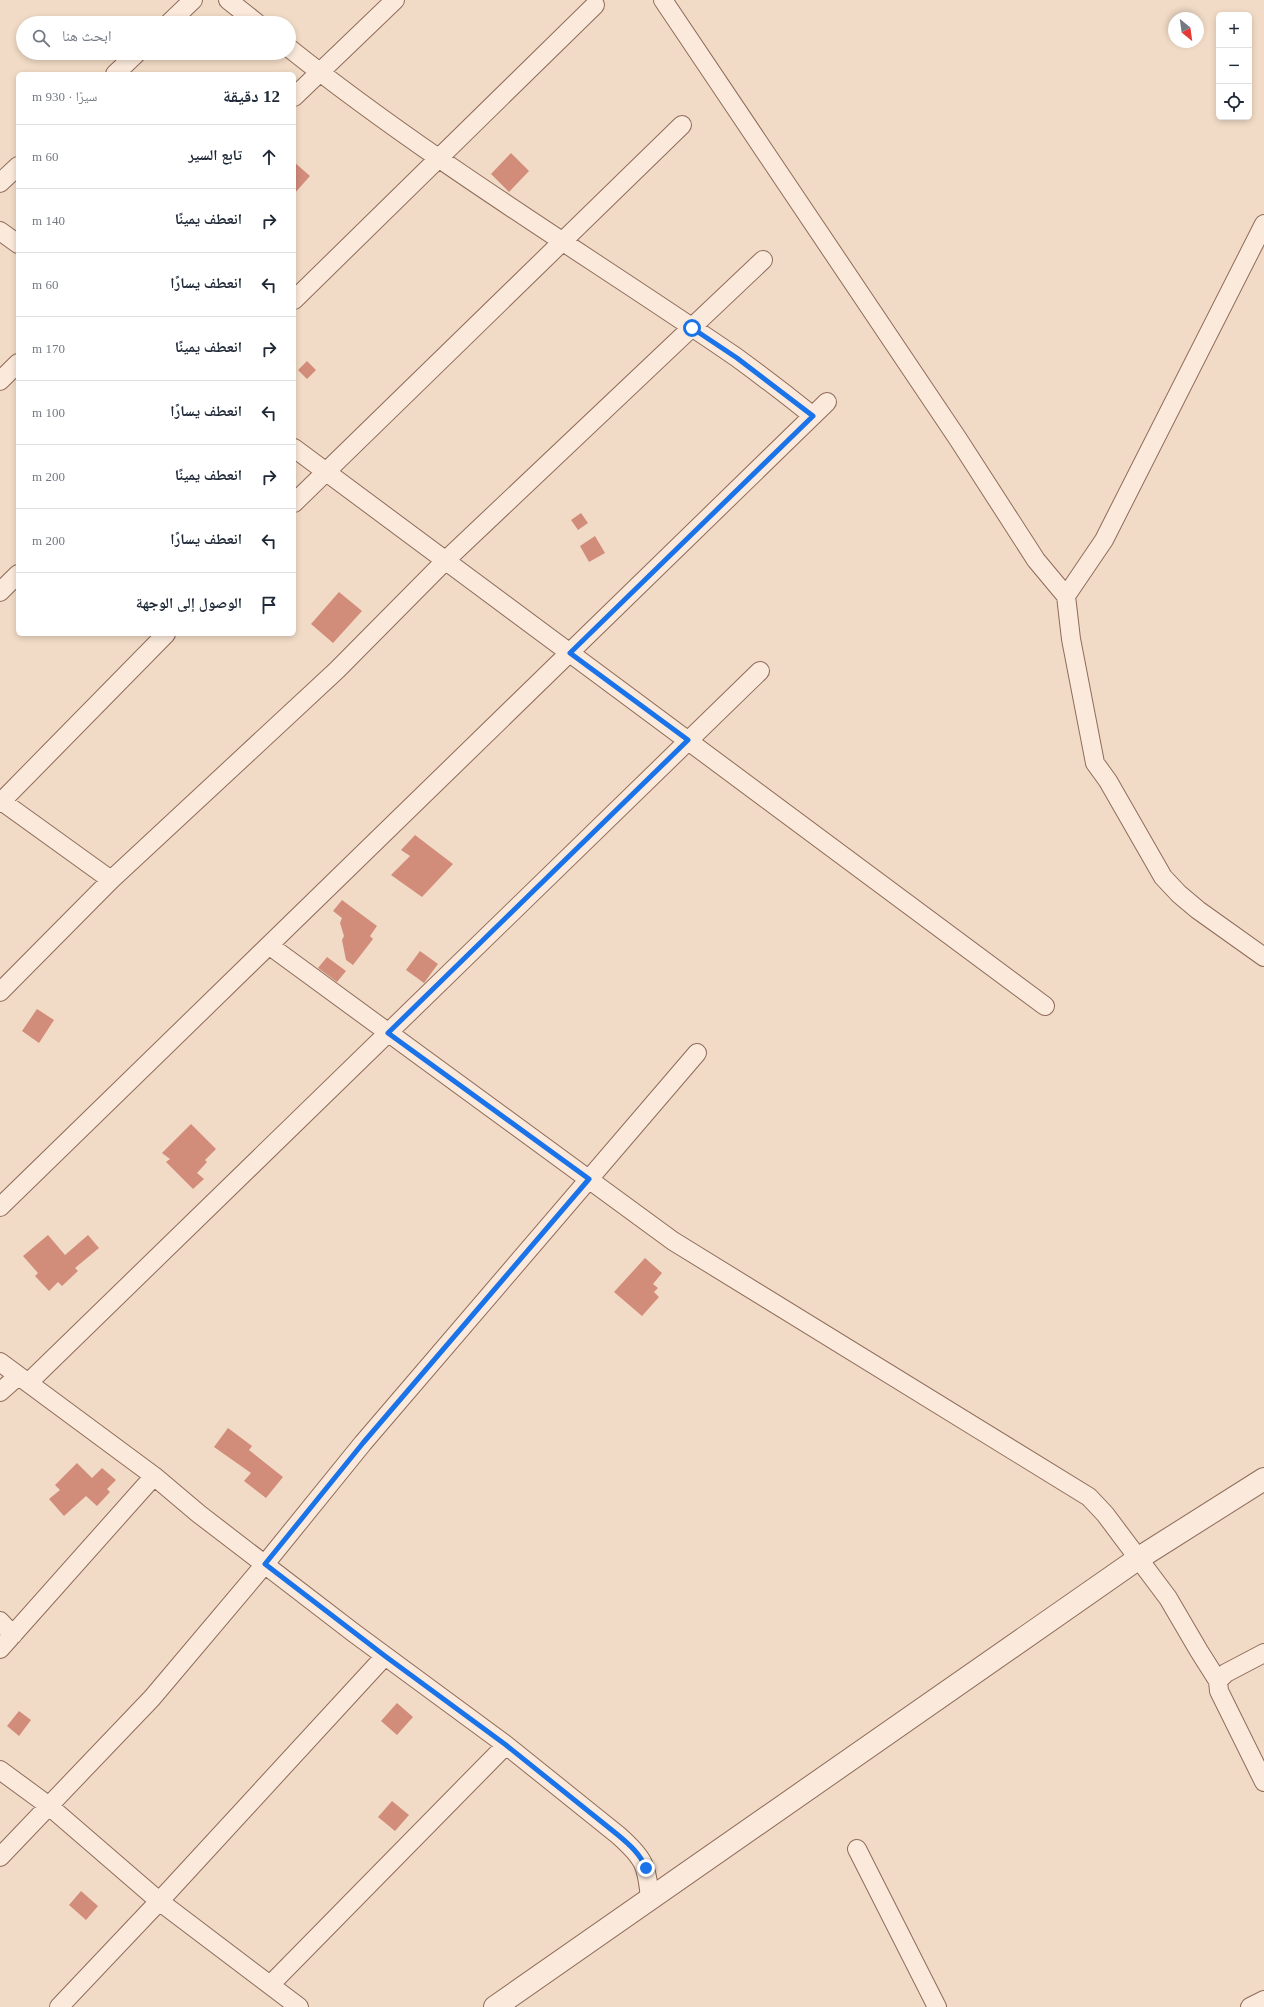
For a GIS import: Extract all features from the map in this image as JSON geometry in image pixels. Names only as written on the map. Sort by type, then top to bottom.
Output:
[{"type":"street","points":[[176,16],[193,0]]},
{"type":"street","points":[[228,0],[249,16]]},
{"type":"street","points":[[296,95],[395,0]]},
{"type":"street","points":[[663,0],[961,445],[1036,560],[1066,596],[1071,639],[1095,763],[1108,781],[1163,876],[1179,894],[1198,910],[1264,956]]},
{"type":"street","points":[[296,298],[595,5]]},
{"type":"street","points":[[296,53],[440,158],[737,358],[813,416]]},
{"type":"street","points":[[117,72],[130,60]]},
{"type":"street","points":[[296,501],[682,125]]},
{"type":"street","points":[[0,183],[16,168]]},
{"type":"street","points":[[1066,596],[1104,540],[1264,224]]},
{"type":"street","points":[[0,231],[16,243]]},
{"type":"street","points":[[0,992],[111,880],[337,670],[446,560],[762,260]]},
{"type":"street","points":[[0,381],[16,365]]},
{"type":"street","points":[[0,1207],[270,946],[827,402]]},
{"type":"street","points":[[296,450],[324,472],[446,560],[1045,1006]]},
{"type":"street","points":[[0,592],[16,576]]},
{"type":"street","points":[[111,880],[1,802],[164,636]]},
{"type":"street","points":[[0,1392],[23,1379],[388,1033],[760,671]]},
{"type":"street","points":[[270,946],[673,1241],[1089,1497],[1105,1514],[1168,1598],[1218,1681],[1219,1691],[1264,1782]]},
{"type":"street","points":[[0,1857],[152,1698],[265,1564],[363,1443],[697,1053]]},
{"type":"street","points":[[0,1362],[154,1476],[385,1656],[506,1745],[632,1847],[646,1868],[650,1899]]},
{"type":"street","points":[[0,1649],[154,1476]]},
{"type":"street","points":[[495,2007],[1139,1558],[1264,1479]]},
{"type":"street","points":[[0,1621],[13,1635]]},
{"type":"street","points":[[1218,1681],[1226,1673],[1264,1653]]},
{"type":"street","points":[[59,2007],[385,1656]]},
{"type":"street","points":[[271,1984],[506,1745]]},
{"type":"street","points":[[0,1770],[49,1806],[159,1901],[271,1984],[299,2007]]},
{"type":"street","points":[[857,1849],[937,2007]]},
{"type":"street","points":[[1250,2007],[1264,2000]]},
{"type":"building","points":[[511,153],[529,171],[509,192],[491,174]]},
{"type":"building","points":[[296,164],[310,176],[296,192]]},
{"type":"building","points":[[307,361],[316,370],[307,379],[298,370]]},
{"type":"building","points":[[581,513],[588,523],[578,530],[571,520]]},
{"type":"building","points":[[595,536],[605,553],[589,562],[580,546]]},
{"type":"building","points":[[339,592],[362,611],[333,643],[311,624]]},
{"type":"building","points":[[415,835],[453,864],[422,897],[391,875],[410,856],[401,850]]},
{"type":"building","points":[[342,900],[377,926],[370,936],[373,939],[353,965],[346,960],[342,940],[344,936],[340,923],[342,918],[333,911]]},
{"type":"building","points":[[420,951],[438,964],[424,983],[406,970]]},
{"type":"building","points":[[327,957],[346,971],[337,982],[318,968]]},
{"type":"building","points":[[37,1009],[54,1020],[39,1043],[22,1031]]},
{"type":"building","points":[[191,1124],[216,1149],[205,1160],[207,1162],[197,1173],[204,1179],[193,1189],[166,1162],[170,1159],[162,1153]]},
{"type":"building","points":[[48,1235],[65,1255],[88,1235],[99,1248],[75,1268],[78,1271],[62,1286],[58,1282],[49,1291],[35,1276],[38,1273],[23,1256]]},
{"type":"building","points":[[645,1258],[662,1273],[653,1284],[658,1288],[654,1292],[659,1297],[642,1316],[614,1292]]},
{"type":"building","points":[[228,1428],[252,1446],[249,1450],[283,1477],[266,1498],[244,1481],[251,1473],[214,1447]]},
{"type":"building","points":[[77,1463],[92,1478],[102,1468],[116,1480],[107,1489],[110,1492],[97,1506],[86,1496],[64,1516],[49,1499],[60,1490],[55,1485]]},
{"type":"building","points":[[397,1703],[413,1717],[397,1735],[381,1721]]},
{"type":"building","points":[[19,1711],[31,1720],[19,1736],[7,1726]]},
{"type":"building","points":[[392,1801],[409,1815],[395,1831],[378,1817]]},
{"type":"building","points":[[81,1891],[98,1906],[86,1920],[69,1905]]},
{"type":"route","points":[[646,1868],[632,1847],[506,1745],[354,1633],[265,1564],[363,1443],[589,1179],[388,1033],[688,740],[570,653],[813,416],[737,358],[692,328]]}]
